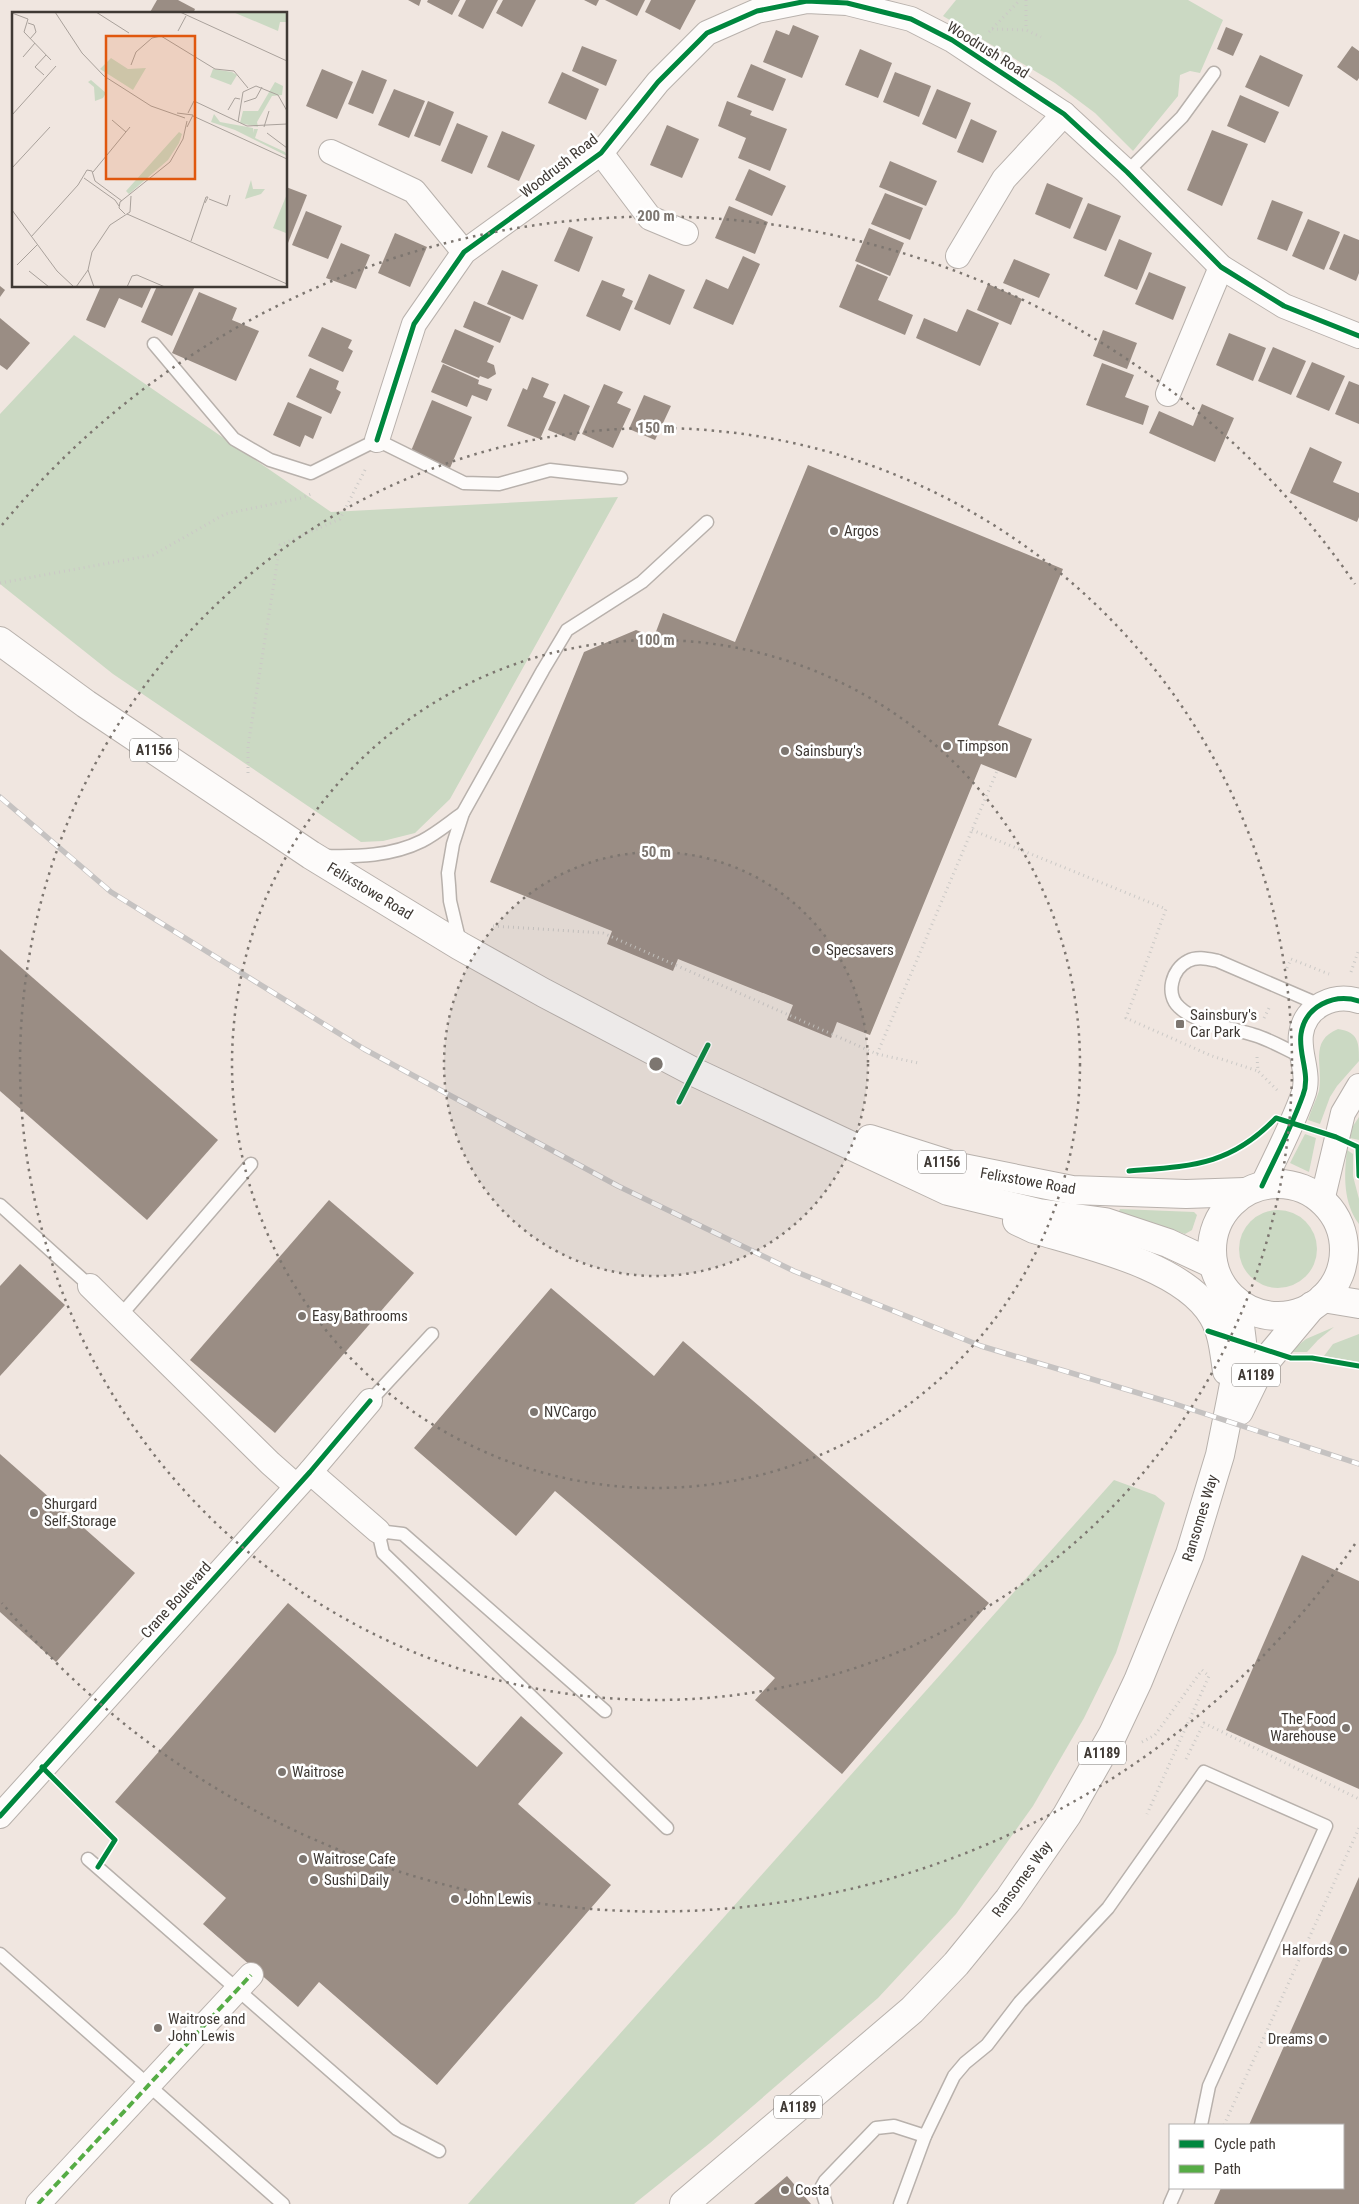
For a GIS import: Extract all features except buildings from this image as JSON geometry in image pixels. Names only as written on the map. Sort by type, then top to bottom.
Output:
[{"type":"main road","name":"Felixstowe Road","points":[[0,641],[86,704],[312,856],[460,946],[544,993],[694,1072],[948,1191],[1039,1213],[1105,1222],[1168,1243],[1213,1264]]},
{"type":"main road","name":"Felixstowe Road","points":[[761,1104],[958,1167],[1039,1185],[1072,1190],[1129,1193],[1226,1194],[1253,1189]]},
{"type":"main road","points":[[1283,1184],[1304,1189],[1322,1201],[1351,1240],[1343,1258],[1337,1280],[1317,1302],[1294,1314],[1274,1316],[1254,1312],[1237,1302],[1222,1285],[1213,1264],[1212,1243],[1217,1223],[1229,1206],[1253,1189],[1283,1184]]},
{"type":"main road","points":[[948,1191],[1034,1229],[1141,1262],[1180,1283],[1207,1306],[1218,1326],[1222,1336],[1231,1400]]},
{"type":"main road","name":"Ransomes Way","points":[[684,2204],[912,2010],[956,1964],[1009,1899],[1056,1830],[1113,1734],[1138,1681],[1190,1554],[1220,1456],[1242,1342],[1237,1302]]},
{"type":"main road","points":[[1317,1302],[1359,1304]]},
{"type":"main road","name":"Ransomes Way","points":[[1220,1456],[1260,1368],[1317,1302]]},
{"type":"street","name":"Woodrush Road","points":[[377,440],[414,324],[464,252],[601,153],[658,82],[706,33],[753,6],[807,1],[847,3],[911,19],[952,40],[1064,114],[1128,172],[1221,267],[1284,306],[1359,336]]},
{"type":"street","points":[[958,256],[1004,179],[1064,114]]},
{"type":"street","points":[[331,152],[414,191],[464,252]]},
{"type":"street","points":[[601,153],[650,218],[686,233]]},
{"type":"street","points":[[1168,394],[1221,267]]},
{"type":"street","points":[[1253,1189],[1304,1093],[1306,1073],[1301,1035],[1307,1018],[1320,1004],[1336,998],[1359,1001]]},
{"type":"street","points":[[1322,1201],[1343,1113],[1359,1086]]},
{"type":"street","points":[[90,1286],[270,1464],[303,1479],[378,1531]]},
{"type":"street","name":"Crane Boulevard","points":[[0,1816],[303,1479],[370,1401]]},
{"type":"street","points":[[38,2204],[245,1983]]},
{"type":"lane","points":[[1128,172],[1182,117],[1214,73]]},
{"type":"lane","points":[[154,344],[234,438],[270,460],[311,473],[377,440],[464,483],[499,484],[550,470],[621,478]]},
{"type":"lane","points":[[460,946],[450,901],[448,873],[453,844],[463,813],[567,630],[642,582],[706,522]]},
{"type":"lane","points":[[312,856],[372,855],[409,846],[423,841],[463,813]]},
{"type":"lane","points":[[1303,1057],[1255,1035],[1188,1014],[1177,1006],[1171,993],[1172,982],[1177,969],[1188,960],[1202,958],[1218,961],[1320,1004]]},
{"type":"lane","points":[[120,1316],[251,1164]]},
{"type":"lane","points":[[0,1205],[90,1286]]},
{"type":"lane","points":[[370,1401],[432,1334]]},
{"type":"lane","points":[[605,1711],[403,1534],[378,1531],[383,1553],[667,1828]]},
{"type":"lane","points":[[900,2204],[925,2136],[954,2076],[965,2063],[987,2045],[1020,2002],[1108,1908],[1204,1772],[1326,1826],[1209,2086],[1201,2124]]},
{"type":"lane","points":[[88,1859],[245,1983],[397,2128],[439,2151]]},
{"type":"lane","points":[[0,1954],[283,2204]]},
{"type":"lane","points":[[826,2204],[821,2188],[825,2181],[876,2128],[894,2126],[925,2136]]},
{"type":"lane","points":[[1170,2204],[1177,2189]]},
{"type":"path","points":[[970,53],[1020,0]]},
{"type":"path","points":[[1026,0],[1026,30]]},
{"type":"path","points":[[992,29],[1026,30],[1041,37]]},
{"type":"path","points":[[248,773],[248,746],[280,545],[340,519],[364,472],[377,440]]},
{"type":"path","points":[[355,476],[364,472]]},
{"type":"path","points":[[0,583],[153,555],[225,514],[301,498],[319,491]]},
{"type":"path","points":[[877,1054],[996,771]]},
{"type":"path","points":[[972,830],[1166,909],[1126,1018],[1212,1056],[1258,1071]]},
{"type":"path","points":[[493,926],[603,933],[877,1054],[918,1064]]},
{"type":"path","points":[[1291,959],[1335,976]]},
{"type":"path","points":[[1349,976],[1354,978]]},
{"type":"path","points":[[1113,1734],[1135,1746],[1155,1735],[1202,1670],[1210,1676],[1144,1820]]},
{"type":"path","points":[[1183,1765],[1204,1723],[1359,1799]]},
{"type":"path","points":[[1224,2124],[1359,1828]]},
{"type":"green space","points":[[956,0],[1188,0],[1223,20],[1200,73],[1190,71],[1180,75],[1178,96],[1133,151],[1095,113],[1055,83],[943,16]]},
{"type":"green space","points":[[74,335],[331,512],[618,497],[450,799],[415,833],[383,841],[361,842],[113,674],[0,584],[0,414]]},
{"type":"green space","points":[[1338,1029],[1345,1030],[1356,1039],[1359,1049],[1359,1061],[1330,1097],[1320,1124],[1308,1120],[1319,1091],[1320,1048],[1323,1040]]},
{"type":"green space","points":[[1359,1117],[1359,1140],[1350,1138],[1353,1126]]},
{"type":"green space","points":[[1305,1134],[1316,1138],[1309,1172],[1290,1163]]},
{"type":"green space","points":[[1347,1150],[1353,1154],[1353,1176],[1359,1199],[1359,1224],[1347,1198],[1345,1169]]},
{"type":"green space","points":[[1120,1209],[1194,1212],[1197,1215],[1192,1230],[1185,1234],[1151,1222],[1120,1215],[1118,1213]]},
{"type":"green space","points":[[1278,1210],[1293,1213],[1306,1221],[1314,1234],[1317,1249],[1314,1264],[1306,1277],[1293,1285],[1278,1288],[1263,1285],[1250,1277],[1242,1264],[1239,1249],[1242,1234],[1250,1221],[1263,1213]]},
{"type":"green space","points":[[1334,1327],[1307,1352],[1290,1352],[1306,1339]]},
{"type":"green space","points":[[1359,1334],[1359,1362],[1324,1356],[1333,1344]]},
{"type":"green space","points":[[1114,1480],[1155,1495],[1165,1503],[1116,1653],[1084,1718],[1033,1806],[956,1914],[878,1998],[710,2143],[634,2204],[468,2204]]},
{"type":"railway","points":[[0,797],[111,892],[364,1049],[618,1186],[794,1271],[981,1346],[1175,1404],[1359,1464]]},
{"type":"marked path","points":[[38,2204],[251,1975]]},
{"type":"cycle path","points":[[377,440],[414,324],[464,252],[601,153],[658,82],[707,33],[757,11],[807,1],[847,3],[911,19],[952,40],[1064,114],[1127,172],[1221,267],[1284,306],[1359,336]]},
{"type":"cycle path","points":[[1262,1186],[1284,1141],[1303,1095],[1306,1080],[1301,1049],[1301,1034],[1308,1016],[1322,1004],[1331,1001],[1340,999],[1359,1001]]},
{"type":"cycle path","points":[[679,1102],[708,1045]]},
{"type":"cycle path","points":[[1129,1171],[1191,1165],[1226,1155],[1259,1134],[1276,1118],[1336,1137],[1358,1147],[1359,1176]]},
{"type":"cycle path","points":[[1208,1331],[1291,1358],[1312,1358],[1359,1366]]},
{"type":"cycle path","points":[[0,1816],[310,1472],[370,1401]]},
{"type":"cycle path","points":[[42,1767],[115,1840],[98,1867]]},
{"type":"place","name":"Argos","points":[[834,531]]},
{"type":"place","name":"Timpson","points":[[947,746]]},
{"type":"place","name":"Sainsbury's","points":[[785,751]]},
{"type":"place","name":"Specsavers","points":[[816,950]]},
{"type":"place","name":"Sainsbury's Car Park","points":[[1180,1024]]},
{"type":"place","name":"Easy Bathrooms","points":[[302,1316]]},
{"type":"place","name":"NVCargo","points":[[534,1412]]},
{"type":"place","name":"Shurgard Self-Storage","points":[[34,1513]]},
{"type":"place","name":"The Food Warehouse","points":[[1346,1728]]},
{"type":"place","name":"Waitrose","points":[[282,1772]]},
{"type":"place","name":"Waitrose Cafe","points":[[303,1859]]},
{"type":"place","name":"Sushi Daily","points":[[314,1880]]},
{"type":"place","name":"John Lewis","points":[[455,1899]]},
{"type":"place","name":"Halfords","points":[[1343,1950]]},
{"type":"place","name":"Waitrose and John Lewis","points":[[158,2028]]},
{"type":"place","name":"Dreams","points":[[1323,2039]]},
{"type":"place","name":"Costa","points":[[785,2190]]}]
